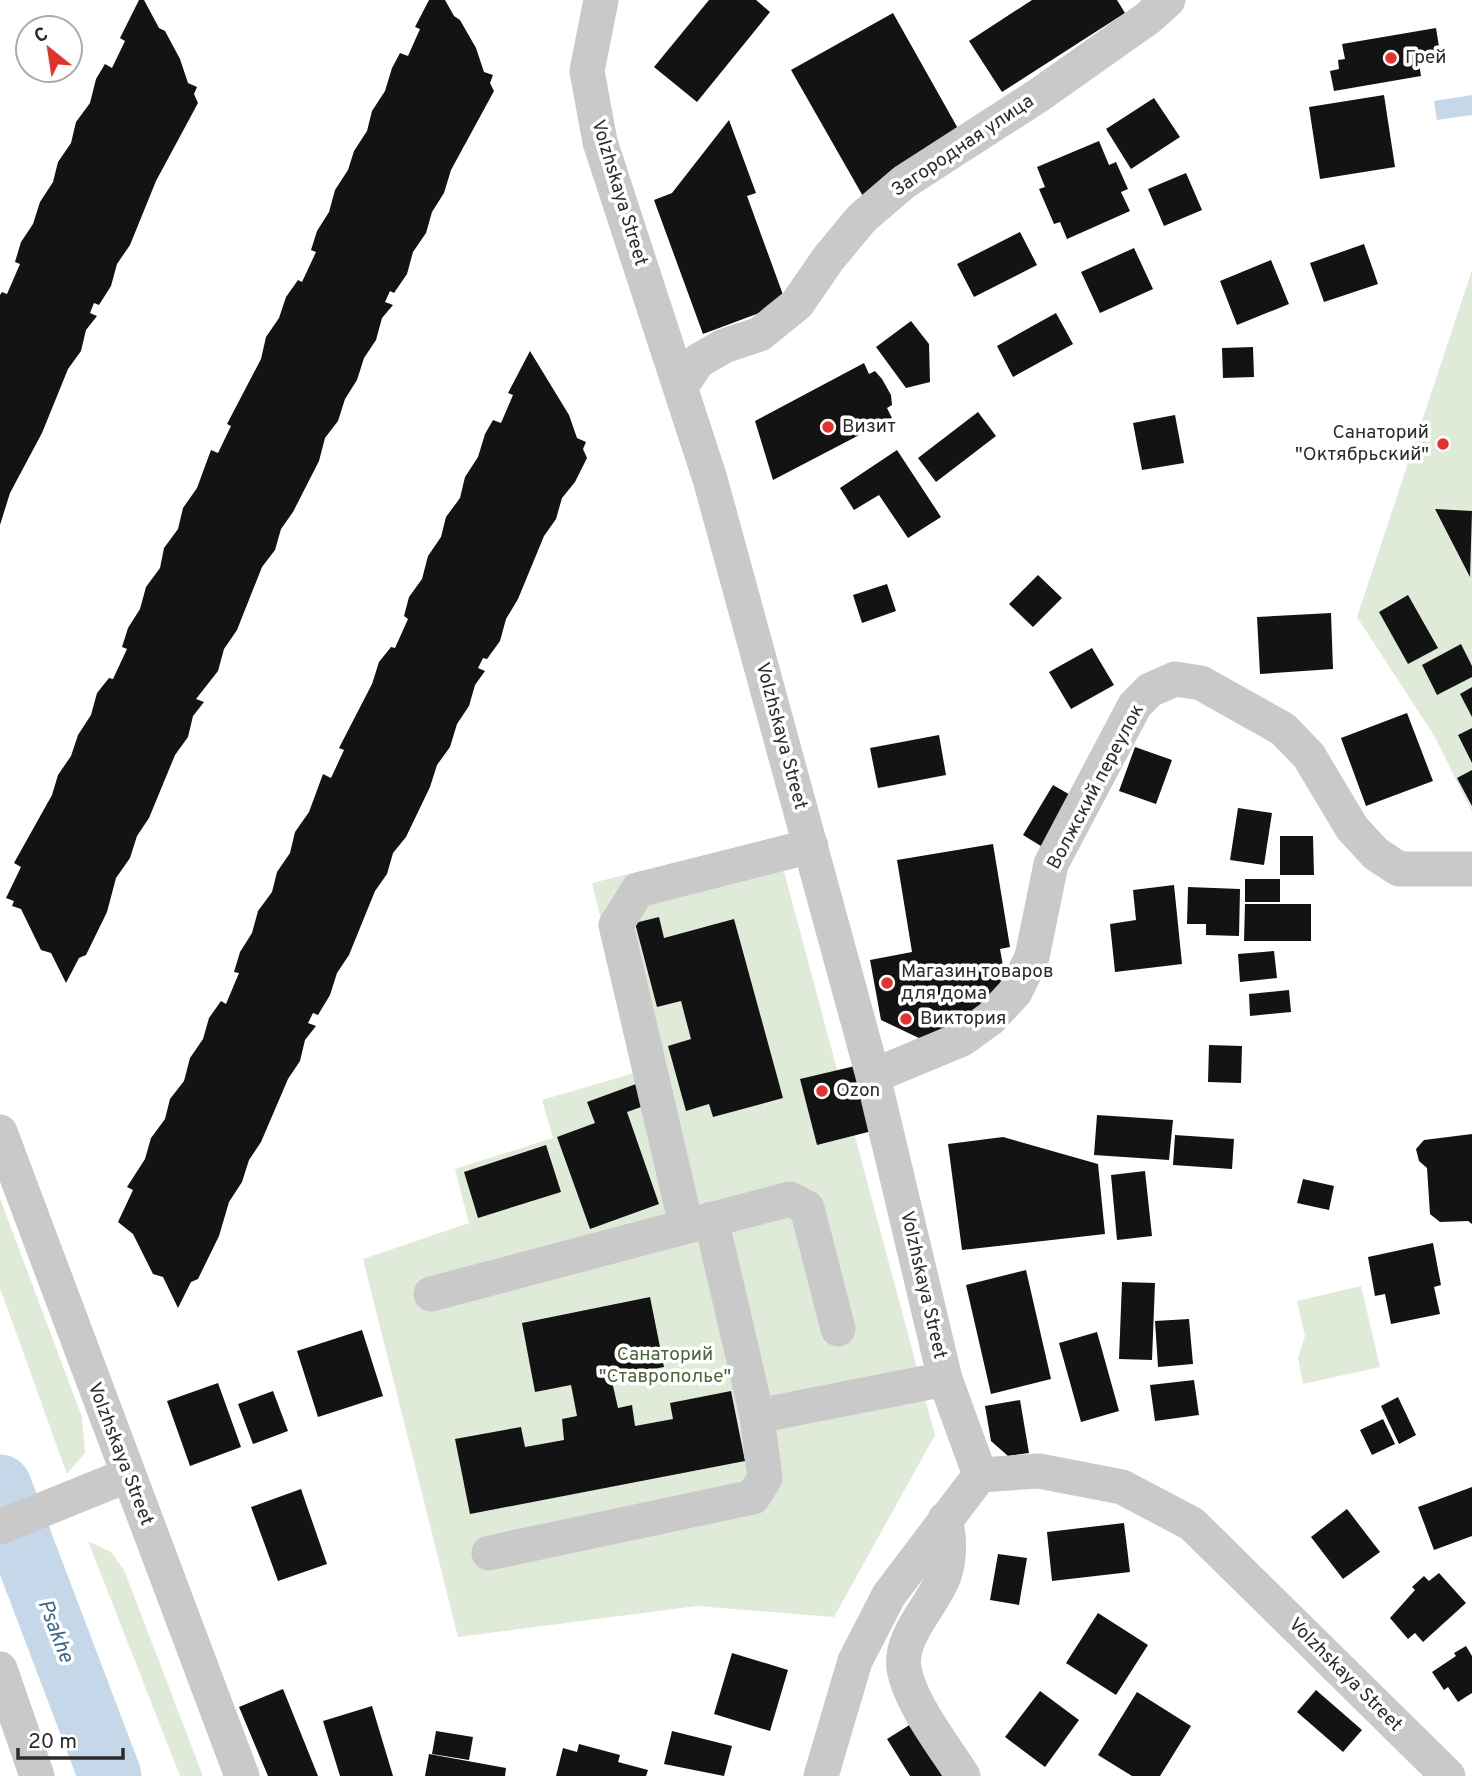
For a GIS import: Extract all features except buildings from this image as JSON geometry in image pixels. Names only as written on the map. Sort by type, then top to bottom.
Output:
[{"type":"street","name":"Volzhskaya Street","points":[[601,0],[587,71],[600,142],[682,385],[873,1076],[945,1379],[980,1475],[1039,1471],[1122,1487],[1192,1524],[1448,1776]]},
{"type":"street","name":"Загородная улица","points":[[682,385],[698,361],[724,346],[760,334],[797,304],[828,259],[862,218],[904,182],[1050,87],[1148,18],[1168,0]]},
{"type":"street","name":"Волжский переулок","points":[[873,1076],[962,1039],[991,1018],[1015,992],[1032,957],[1051,864],[1135,705],[1150,690],[1175,679],[1201,684],[1283,729],[1309,756],[1352,828],[1376,854],[1399,869],[1472,869]]},
{"type":"street","points":[[489,1553],[753,1497],[765,1478],[757,1416],[698,1222],[616,925],[638,890],[811,846]]},
{"type":"street","name":"Volzhskaya Street","points":[[0,1132],[243,1776]]},
{"type":"street","points":[[430,1294],[790,1199],[807,1208],[838,1329]]},
{"type":"street","points":[[757,1416],[945,1379]]},
{"type":"street","points":[[0,1528],[128,1475]]},
{"type":"street","points":[[821,1776],[855,1661],[889,1595],[980,1475]]},
{"type":"street","points":[[945,1519],[950,1540],[944,1576],[909,1639],[904,1666],[911,1690],[963,1776]]},
{"type":"street","points":[[0,1669],[37,1776]]},
{"type":"green space","name":"Санаторий \"Октябрьский\"","points":[[1472,270],[1472,812],[1435,737],[1357,617]]},
{"type":"green space","name":"Санаторий \"Ставрополье\"","points":[[775,838],[935,1435],[834,1617],[697,1606],[458,1637],[363,1259],[469,1223],[455,1169],[553,1138],[542,1100],[638,1072],[592,883]]},
{"type":"green space","points":[[0,1198],[82,1417],[85,1453],[67,1474],[0,1288]]},
{"type":"green space","points":[[1361,1286],[1380,1367],[1303,1384],[1298,1358],[1305,1336],[1297,1301]]},
{"type":"green space","points":[[88,1541],[111,1552],[124,1570],[203,1776],[180,1776]]},
{"type":"water","points":[[1472,95],[1472,115],[1437,120],[1434,101]]},
{"type":"waterway","name":"Psakhe","points":[[0,1486],[110,1776]]},
{"type":"place","name":"Грей","points":[[1391,58]]},
{"type":"place","name":"Визит","points":[[828,427]]},
{"type":"place","name":"Санаторий \"Октябрьский\"","points":[[1443,444]]},
{"type":"place","name":"Магазин товаров для дома","points":[[887,983]]},
{"type":"place","name":"Виктория","points":[[906,1019]]},
{"type":"place","name":"Ozon","points":[[822,1091]]}]
